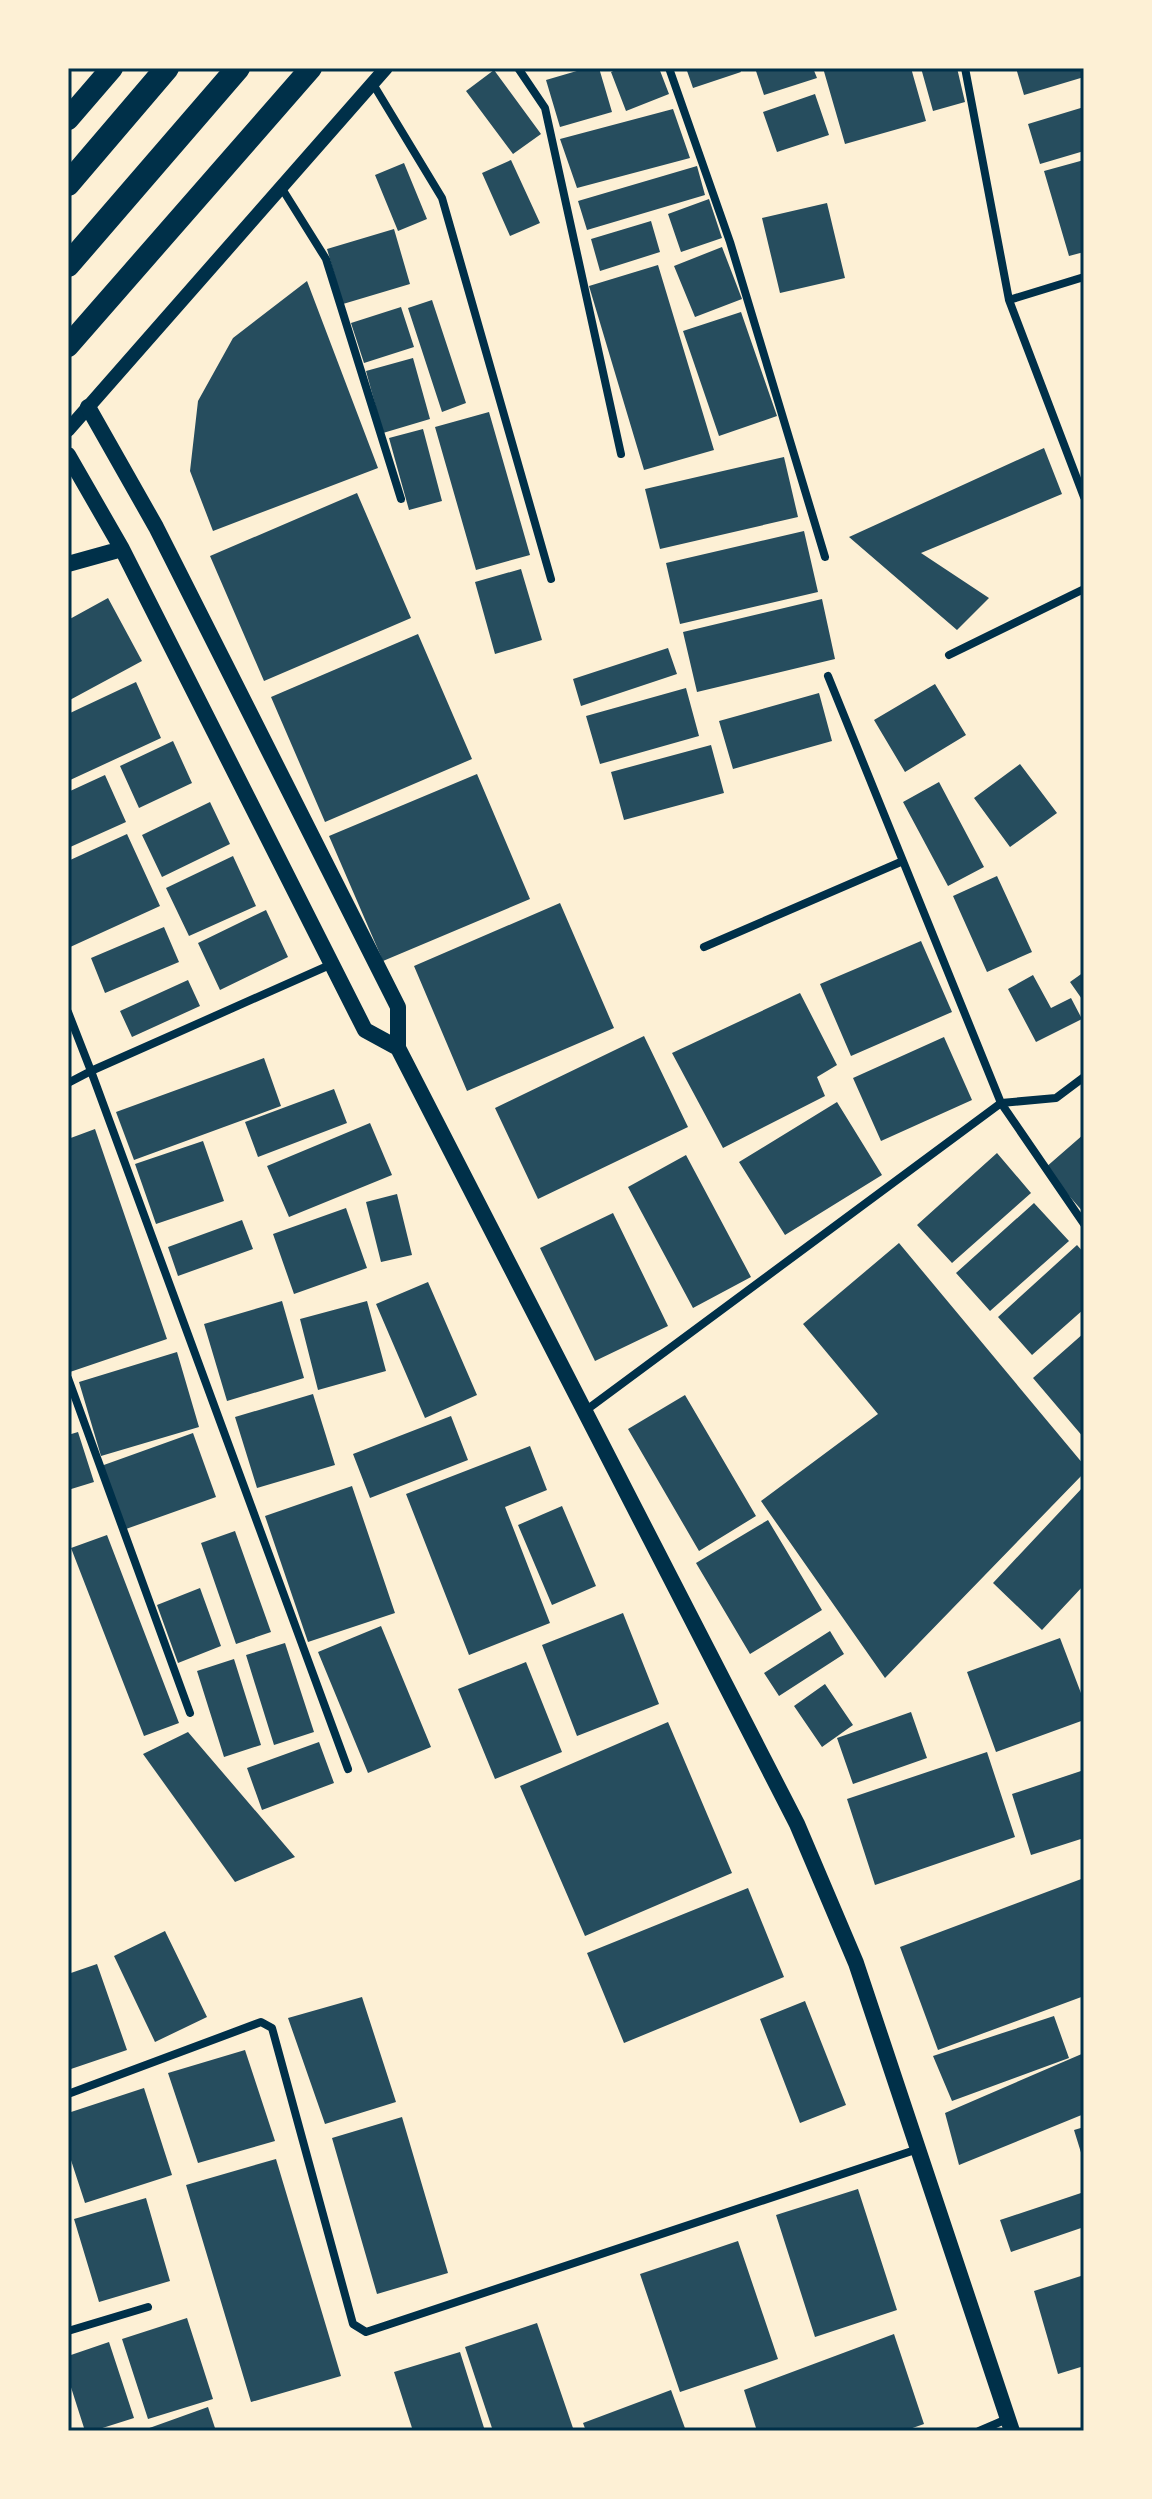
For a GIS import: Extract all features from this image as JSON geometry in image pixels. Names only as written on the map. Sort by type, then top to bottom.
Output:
[{"type":"highway","points":[[68,119],[112,68]]},
{"type":"highway","points":[[68,184],[167,68]]},
{"type":"highway","points":[[68,265],[238,68]]},
{"type":"highway","points":[[68,346],[311,68]]},
{"type":"main road","points":[[88,407],[156,527],[398,1007],[398,1048],[797,1824],[856,1963],[1010,2425]]},
{"type":"main road","points":[[68,455],[122,549],[365,1030],[398,1048]]},
{"type":"main road","points":[[68,564],[122,549]]},
{"type":"street","points":[[68,430],[386,68]]},
{"type":"street","points":[[518,68],[545,108],[621,454]]},
{"type":"street","points":[[669,68],[730,242],[825,557]]},
{"type":"street","points":[[965,68],[1009,300],[1084,497]]},
{"type":"street","points":[[373,84],[442,198],[551,579]]},
{"type":"street","points":[[281,187],[326,259],[401,499]]},
{"type":"street","points":[[1009,300],[1084,277]]},
{"type":"street","points":[[949,655],[1084,589]]},
{"type":"street","points":[[828,676],[1001,1103],[1084,1224]]},
{"type":"street","points":[[704,947],[903,861]]},
{"type":"street","points":[[68,1083],[332,964]]},
{"type":"street","points":[[68,1012],[348,1769]]},
{"type":"street","points":[[585,1411],[1001,1103],[1056,1098],[1084,1077]]},
{"type":"street","points":[[68,1378],[190,1713]]},
{"type":"street","points":[[68,2094],[261,2022],[272,2028],[353,2324],[366,2332],[918,2149]]},
{"type":"street","points":[[68,2331],[148,2307]]},
{"type":"street","points":[[979,2431],[1010,2425]]},
{"type":"building","points":[[587,68],[599,68],[612,112],[560,127],[546,80]]},
{"type":"building","points":[[620,68],[659,68],[669,94],[626,111],[611,72]]},
{"type":"building","points":[[686,68],[739,68],[741,72],[693,88]]},
{"type":"building","points":[[755,68],[813,68],[817,78],[764,95]]},
{"type":"building","points":[[823,68],[911,68],[926,121],[845,144]]},
{"type":"building","points":[[921,68],[957,68],[965,102],[933,111]]},
{"type":"building","points":[[1016,68],[1084,68],[1084,77],[1024,95]]},
{"type":"building","points":[[494,70],[541,134],[513,154],[466,91]]},
{"type":"building","points":[[815,94],[829,135],[777,152],[763,112]]},
{"type":"building","points":[[1084,107],[1084,151],[1040,164],[1028,124]]},
{"type":"building","points":[[673,109],[690,158],[577,188],[560,139]]},
{"type":"building","points":[[511,160],[540,223],[510,236],[482,173]]},
{"type":"building","points":[[1084,160],[1084,252],[1069,256],[1044,171]]},
{"type":"building","points":[[404,163],[427,219],[398,231],[375,175]]},
{"type":"building","points":[[697,166],[705,195],[587,230],[578,201]]},
{"type":"building","points":[[709,199],[722,238],[681,252],[668,214]]},
{"type":"building","points":[[827,203],[845,278],[780,293],[762,218]]},
{"type":"building","points":[[651,221],[660,252],[600,271],[591,239]]},
{"type":"building","points":[[394,229],[410,284],[343,304],[327,249]]},
{"type":"building","points":[[722,247],[742,299],[695,317],[674,266]]},
{"type":"building","points":[[658,265],[714,450],[644,470],[589,286]]},
{"type":"building","points":[[307,281],[378,468],[213,531],[190,471],[198,401],[233,338]]},
{"type":"building","points":[[432,300],[466,403],[442,412],[408,308]]},
{"type":"building","points":[[401,307],[414,347],[364,363],[351,323]]},
{"type":"building","points":[[741,312],[777,416],[719,436],[683,331]]},
{"type":"building","points":[[413,358],[430,419],[383,433],[366,371]]},
{"type":"building","points":[[489,412],[530,555],[476,570],[435,427]]},
{"type":"building","points":[[423,429],[442,501],[409,510],[389,438]]},
{"type":"building","points":[[1044,448],[1062,494],[921,553],[989,598],[957,630],[849,537]]},
{"type":"building","points":[[784,457],[798,517],[660,549],[645,489]]},
{"type":"building","points":[[357,493],[411,618],[264,681],[210,556]]},
{"type":"building","points":[[804,531],[818,592],[680,624],[666,563]]},
{"type":"building","points":[[521,569],[542,640],[495,654],[475,582]]},
{"type":"building","points":[[108,598],[142,661],[68,701],[68,620]]},
{"type":"building","points":[[822,599],[835,659],[697,692],[683,632]]},
{"type":"building","points":[[418,634],[472,759],[325,822],[271,697]]},
{"type":"building","points":[[668,648],[677,674],[581,706],[573,679]]},
{"type":"building","points":[[136,682],[161,738],[68,781],[68,714]]},
{"type":"building","points":[[935,684],[966,735],[905,772],[874,720]]},
{"type":"building","points":[[686,688],[699,736],[600,764],[586,716]]},
{"type":"building","points":[[819,693],[832,741],[733,769],[719,721]]},
{"type":"building","points":[[173,741],[192,783],[139,808],[120,766]]},
{"type":"building","points":[[711,745],[724,793],[624,820],[611,772]]},
{"type":"building","points":[[1020,764],[1057,813],[1010,847],[974,798]]},
{"type":"building","points":[[477,774],[530,899],[383,961],[329,836]]},
{"type":"building","points":[[105,775],[126,822],[68,848],[68,792]]},
{"type":"building","points":[[939,782],[984,867],[948,886],[903,802]]},
{"type":"building","points":[[210,802],[230,844],[162,877],[142,835]]},
{"type":"building","points":[[127,834],[160,906],[68,948],[68,861]]},
{"type":"building","points":[[233,856],[256,906],[189,936],[166,888]]},
{"type":"building","points":[[997,876],[1032,952],[987,972],[953,896]]},
{"type":"building","points":[[560,903],[614,1028],[467,1091],[414,966]]},
{"type":"building","points":[[266,910],[288,957],[220,990],[198,943]]},
{"type":"building","points":[[164,927],[179,962],[105,993],[91,958]]},
{"type":"building","points":[[921,941],[952,1012],[851,1056],[820,984]]},
{"type":"building","points":[[1084,972],[1084,1002],[1070,982]]},
{"type":"building","points":[[1033,975],[1051,1008],[1071,998],[1082,1019],[1036,1042],[1008,989]]},
{"type":"building","points":[[188,980],[200,1006],[132,1037],[120,1011]]},
{"type":"building","points":[[800,993],[837,1065],[817,1077],[825,1096],[723,1148],[672,1053]]},
{"type":"building","points":[[644,1036],[688,1127],[538,1199],[495,1108]]},
{"type":"building","points":[[944,1037],[972,1100],[881,1141],[853,1078]]},
{"type":"building","points":[[264,1058],[281,1106],[134,1160],[116,1112]]},
{"type":"building","points":[[334,1089],[347,1123],[258,1157],[245,1122]]},
{"type":"building","points":[[837,1102],[882,1175],[785,1235],[739,1162]]},
{"type":"building","points":[[370,1123],[392,1175],[289,1217],[267,1166]]},
{"type":"building","points":[[95,1129],[167,1339],[70,1372],[68,1139]]},
{"type":"building","points":[[1084,1134],[1084,1213],[1045,1168]]},
{"type":"building","points":[[203,1141],[224,1201],[156,1224],[135,1164]]},
{"type":"building","points":[[997,1153],[1031,1193],[952,1263],[917,1225]]},
{"type":"building","points":[[686,1155],[751,1277],[693,1308],[628,1187]]},
{"type":"building","points":[[397,1194],[412,1255],[381,1262],[366,1202]]},
{"type":"building","points":[[1034,1203],[1069,1241],[990,1311],[956,1273]]},
{"type":"building","points":[[346,1208],[367,1268],[294,1294],[273,1234]]},
{"type":"building","points":[[613,1213],[668,1326],[595,1361],[540,1248]]},
{"type":"building","points":[[242,1220],[253,1249],[178,1276],[168,1247]]},
{"type":"building","points":[[899,1243],[1084,1465],[1084,1473],[885,1678],[761,1501],[878,1414],[803,1324]]},
{"type":"building","points":[[1077,1245],[1084,1253],[1084,1309],[1032,1355],[998,1317]]},
{"type":"building","points":[[428,1282],[477,1395],[425,1418],[376,1304]]},
{"type":"building","points":[[282,1301],[304,1378],[227,1401],[204,1324]]},
{"type":"building","points":[[367,1301],[386,1371],[318,1390],[300,1319]]},
{"type":"building","points":[[1084,1333],[1084,1438],[1033,1378]]},
{"type":"building","points":[[177,1352],[199,1427],[101,1456],[79,1382]]},
{"type":"building","points":[[313,1394],[335,1465],[257,1488],[235,1417]]},
{"type":"building","points":[[685,1395],[756,1516],[699,1551],[628,1429]]},
{"type":"building","points":[[451,1416],[468,1460],[370,1498],[353,1454]]},
{"type":"building","points":[[78,1432],[94,1482],[68,1490],[68,1435]]},
{"type":"building","points":[[193,1433],[216,1497],[126,1529],[101,1466]]},
{"type":"building","points":[[530,1446],[547,1490],[505,1507],[550,1623],[469,1655],[406,1494]]},
{"type":"building","points":[[352,1486],[395,1613],[308,1642],[265,1516]]},
{"type":"building","points":[[1084,1486],[1084,1585],[1042,1630],[993,1583]]},
{"type":"building","points":[[562,1506],[596,1586],[552,1605],[518,1525]]},
{"type":"building","points":[[768,1520],[822,1610],[750,1654],[696,1563]]},
{"type":"building","points":[[235,1531],[271,1632],[236,1644],[201,1543]]},
{"type":"building","points":[[107,1535],[179,1723],[144,1736],[71,1548]]},
{"type":"building","points":[[200,1588],[221,1646],[178,1663],[157,1605]]},
{"type":"building","points":[[623,1613],[659,1704],[577,1736],[542,1645]]},
{"type":"building","points":[[381,1626],[431,1747],[368,1773],[318,1652]]},
{"type":"building","points":[[830,1631],[844,1654],[779,1696],[764,1673]]},
{"type":"building","points":[[1060,1638],[1084,1701],[1084,1720],[996,1752],[967,1672]]},
{"type":"building","points":[[285,1643],[314,1732],[274,1745],[246,1655]]},
{"type":"building","points":[[234,1659],[261,1745],[224,1757],[197,1671]]},
{"type":"building","points":[[526,1662],[562,1752],[495,1779],[458,1689]]},
{"type":"building","points":[[825,1684],[853,1725],[822,1747],[794,1706]]},
{"type":"building","points":[[911,1712],[927,1758],[853,1784],[837,1738]]},
{"type":"building","points":[[668,1722],[732,1873],[585,1936],[520,1786]]},
{"type":"building","points":[[188,1732],[295,1857],[235,1882],[143,1754]]},
{"type":"building","points":[[319,1742],[334,1783],[262,1810],[247,1768]]},
{"type":"building","points":[[987,1752],[1015,1837],[875,1885],[847,1799]]},
{"type":"building","points":[[1084,1770],[1084,1838],[1031,1855],[1012,1794]]},
{"type":"building","points":[[1084,1878],[1084,1996],[938,2050],[900,1947]]},
{"type":"building","points":[[748,1888],[784,1977],[624,2043],[587,1953]]},
{"type":"building","points":[[165,1931],[207,2017],[155,2042],[114,1956]]},
{"type":"building","points":[[97,1964],[127,2050],[68,2070],[68,1974]]},
{"type":"building","points":[[362,1997],[396,2102],[325,2124],[288,2018]]},
{"type":"building","points":[[805,2001],[846,2105],[800,2123],[760,2019]]},
{"type":"building","points":[[1054,2016],[1069,2058],[952,2101],[933,2056]]},
{"type":"building","points":[[245,2050],[275,2141],[198,2163],[168,2073]]},
{"type":"building","points":[[1084,2053],[1084,2114],[959,2165],[945,2113]]},
{"type":"building","points":[[144,2088],[172,2175],[85,2203],[68,2151],[68,2113]]},
{"type":"building","points":[[402,2117],[448,2273],[377,2294],[332,2138]]},
{"type":"building","points":[[1084,2127],[1084,2159],[1083,2159],[1074,2130]]},
{"type":"building","points":[[276,2159],[341,2376],[251,2402],[186,2185]]},
{"type":"building","points":[[858,2189],[897,2310],[815,2337],[776,2215]]},
{"type":"building","points":[[1084,2192],[1084,2227],[1011,2252],[1000,2220]]},
{"type":"building","points":[[146,2198],[170,2281],[99,2302],[74,2219]]},
{"type":"building","points":[[738,2241],[778,2359],[680,2392],[640,2274]]},
{"type":"building","points":[[1084,2275],[1084,2366],[1058,2374],[1034,2291]]},
{"type":"building","points":[[187,2318],[213,2399],[148,2419],[122,2339]]},
{"type":"building","points":[[537,2323],[574,2431],[493,2431],[465,2347]]},
{"type":"building","points":[[894,2334],[924,2424],[904,2431],[757,2431],[744,2390]]},
{"type":"building","points":[[109,2342],[134,2418],[85,2431],[68,2378],[68,2356]]},
{"type":"building","points":[[460,2352],[485,2431],[413,2431],[394,2372]]},
{"type":"building","points":[[671,2390],[686,2431],[586,2431],[583,2423]]},
{"type":"building","points":[[208,2407],[216,2431],[141,2431]]}]
